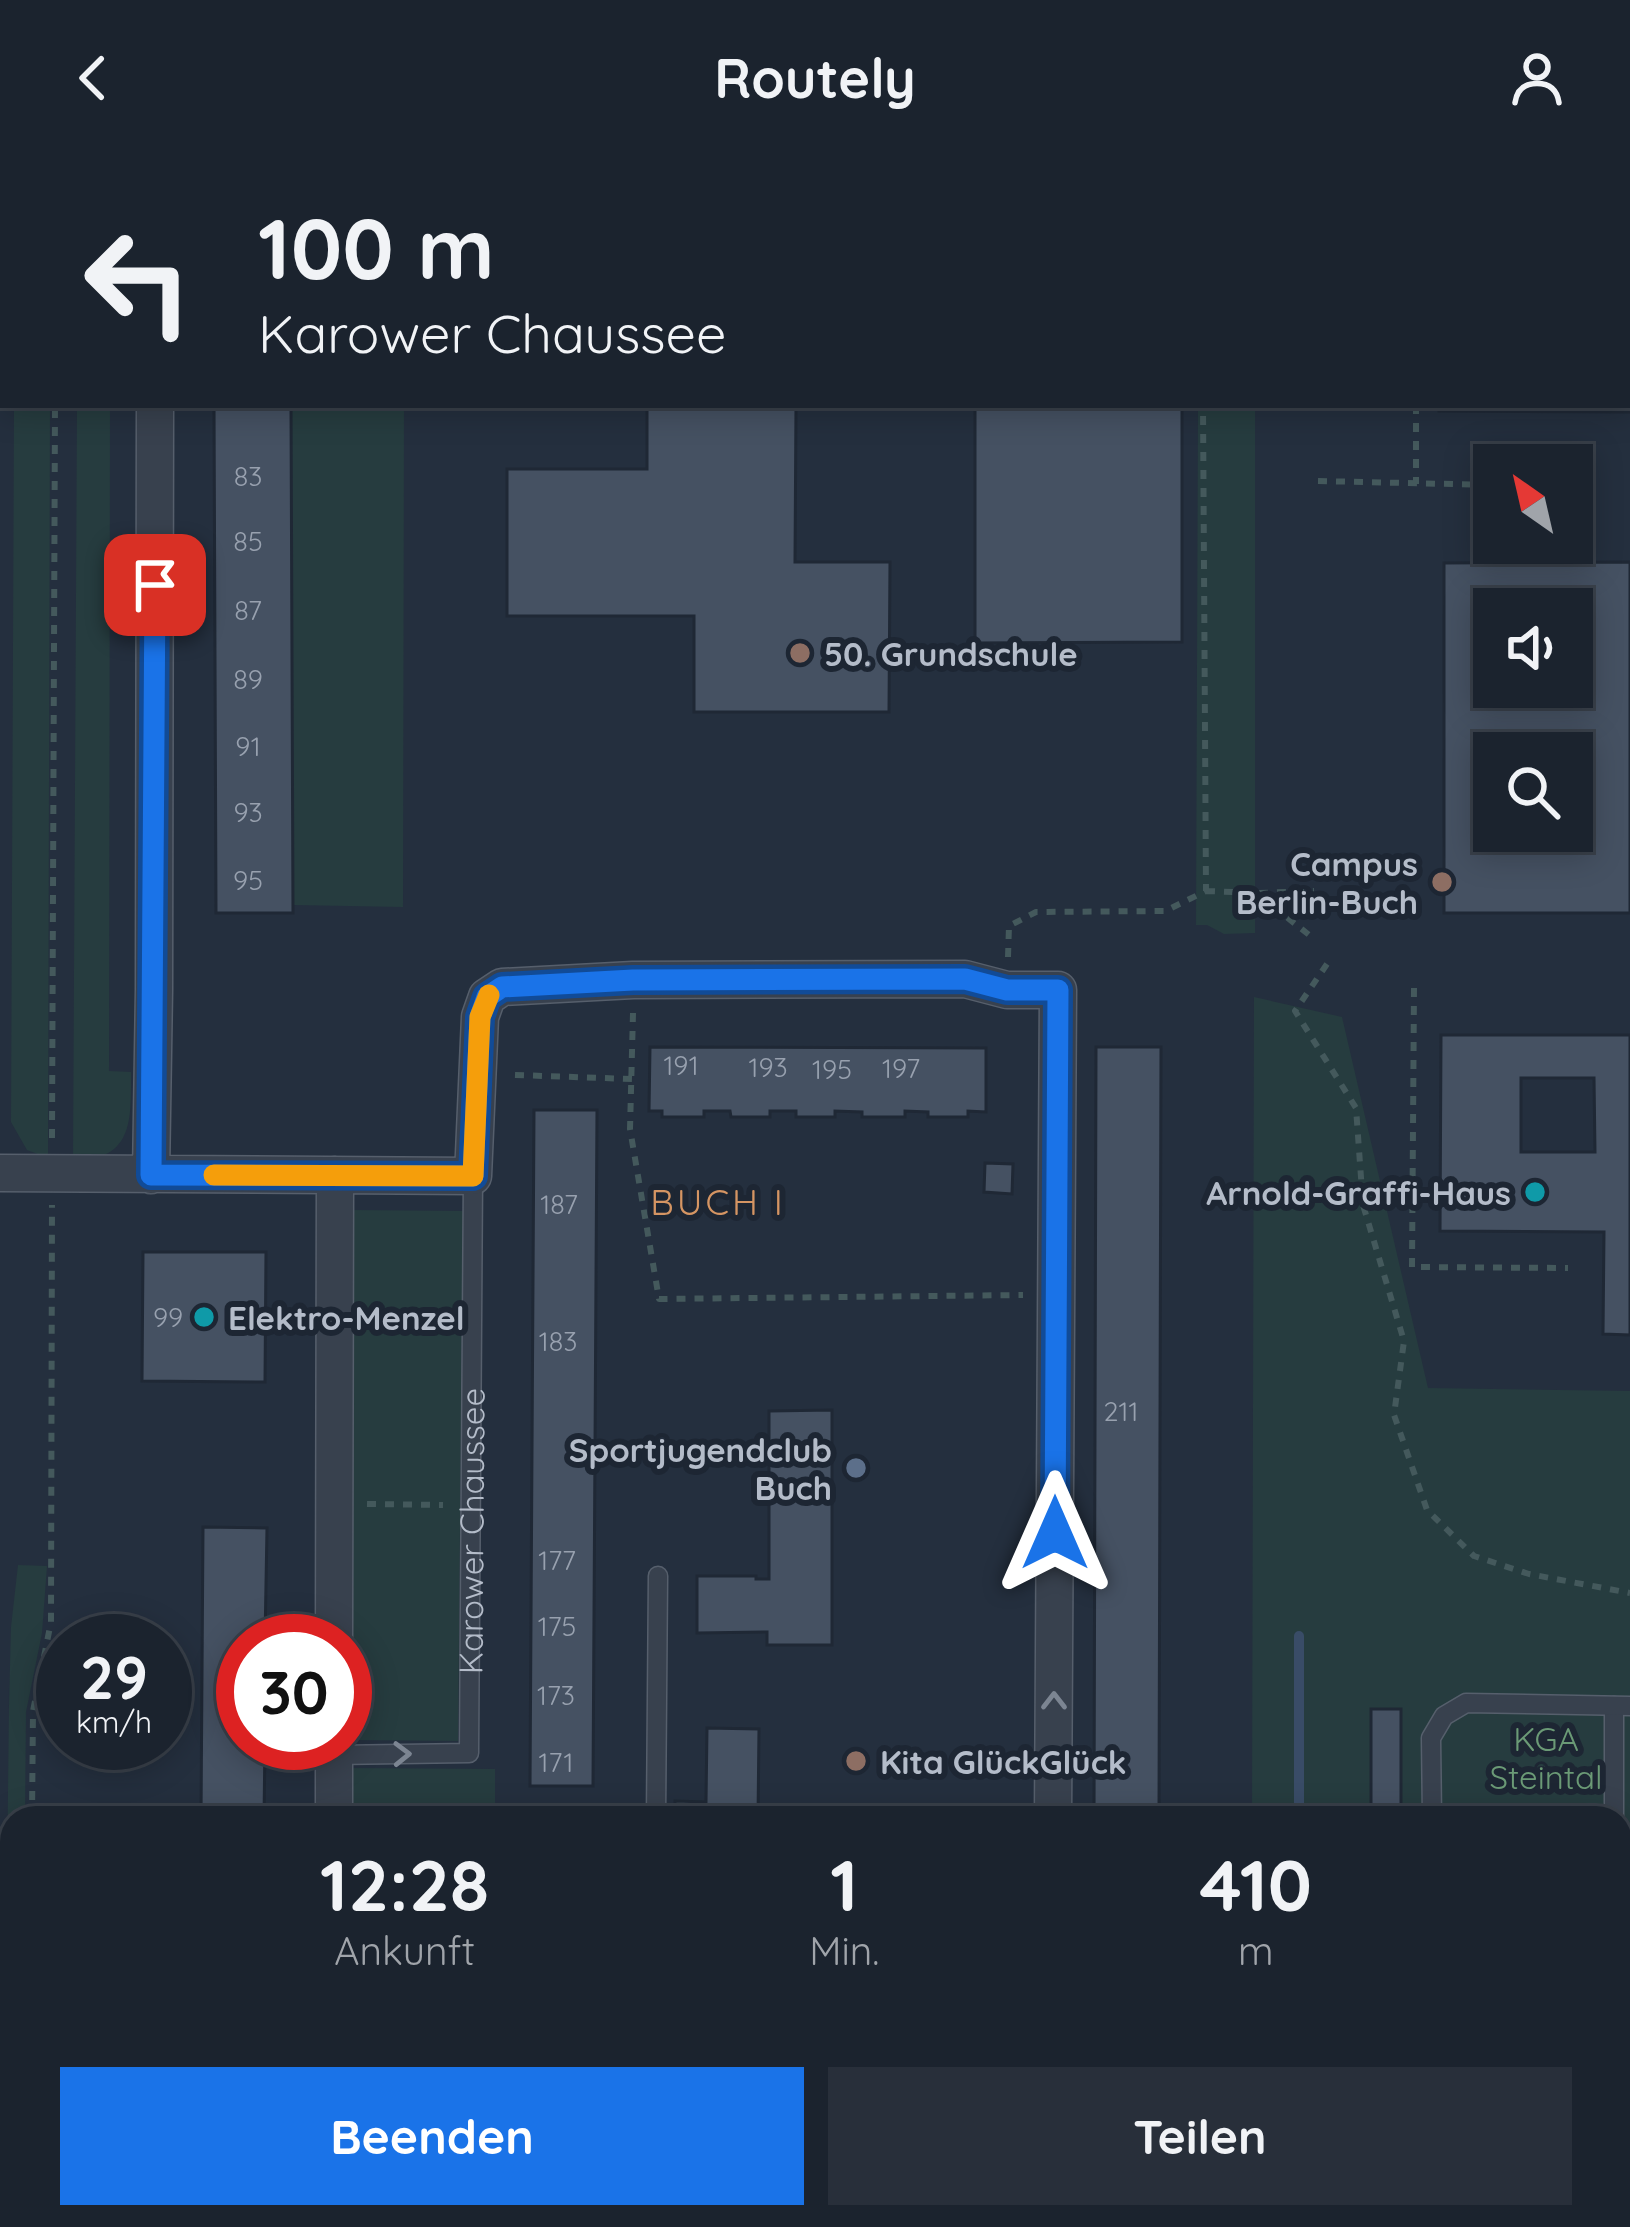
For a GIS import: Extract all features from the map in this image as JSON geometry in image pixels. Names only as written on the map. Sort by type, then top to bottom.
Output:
[{"type":"street","points":[[151,1175],[155,408]]},
{"type":"street","name":"Karower Chaussee","points":[[473,1176],[480,1017],[487,997],[502,987],[633,980],[965,979],[1007,990],[1058,990],[1053,1806]]},
{"type":"street","points":[[0,1173],[473,1176]]},
{"type":"street","points":[[334,1614],[335,1175]]},
{"type":"street","name":"Karower Chaussee","points":[[334,1770],[334,1806]]},
{"type":"lane","name":"Karower Chaussee","points":[[372,1750],[469,1753],[473,1176]]},
{"type":"lane","points":[[656,1806],[658,1576]]},
{"type":"lane","points":[[1432,1806],[1431,1738],[1444,1717],[1466,1703],[1622,1706],[1615,1806]]},
{"type":"path","points":[[32,1806],[33,1711],[51,1622],[55,408]]},
{"type":"path","points":[[1203,408],[1206,891]]},
{"type":"path","points":[[1416,408],[1417,484]]},
{"type":"path","points":[[1318,481],[1473,485]]},
{"type":"path","points":[[1007,990],[1009,926],[1036,912],[1165,911],[1206,891],[1314,891]]},
{"type":"path","points":[[1256,893],[1313,938]]},
{"type":"path","points":[[1328,964],[1295,1011],[1356,1108],[1363,1204],[1404,1341],[1394,1415],[1427,1510],[1474,1556],[1529,1574],[1630,1593]]},
{"type":"path","points":[[633,980],[630,1129],[659,1299],[1057,1295]]},
{"type":"path","points":[[1414,988],[1412,1267],[1568,1268]]},
{"type":"path","points":[[477,1074],[632,1078]]},
{"type":"path","points":[[334,1504],[471,1505]]},
{"type":"green space","points":[[14,408],[50,408],[48,1158],[27,1150],[11,1122]]},
{"type":"green space","points":[[77,408],[110,408],[109,1071],[131,1072],[131,1089],[129,1121],[118,1145],[93,1158],[73,1160]]},
{"type":"green space","points":[[291,408],[404,408],[403,907],[293,905]]},
{"type":"green space","points":[[1198,408],[1255,408],[1255,933],[1224,934],[1196,925]]},
{"type":"green space","name":"KGA Steintal","points":[[1254,997],[1342,1017],[1428,1388],[1630,1391],[1630,1806],[1252,1806]]},
{"type":"green space","points":[[351,1210],[463,1211],[458,1741],[372,1740],[372,1614],[347,1614]]},
{"type":"green space","points":[[18,1565],[47,1566],[43,1614],[36,1614],[36,1663],[26,1712],[25,1806],[8,1806]]},
{"type":"green space","points":[[495,1769],[495,1806],[346,1806],[347,1770]]},
{"type":"building","points":[[214,408],[291,408],[293,913],[216,913]]},
{"type":"building","points":[[647,408],[796,408],[795,562],[890,562],[889,712],[694,712],[694,616],[507,616],[507,469],[647,469]]},
{"type":"building","points":[[975,408],[1182,408],[1182,642],[975,643]]},
{"type":"building","points":[[1439,408],[1630,408],[1630,412]]},
{"type":"building","points":[[1630,408],[1630,412],[1439,411]]},
{"type":"building","points":[[1630,562],[1630,913],[1444,913],[1444,563]]},
{"type":"building","name":"Arnold-Graffi-Haus","points":[[1441,1035],[1630,1035],[1630,1335],[1603,1334],[1604,1232],[1440,1231]],"holes":[[[1521,1078],[1594,1078],[1595,1152],[1521,1152]]]},
{"type":"building","points":[[650,1047],[986,1048],[986,1112],[968,1111],[968,1117],[928,1117],[928,1112],[905,1111],[905,1117],[862,1117],[862,1112],[835,1111],[835,1117],[796,1117],[796,1111],[770,1111],[770,1117],[731,1117],[730,1111],[704,1111],[704,1117],[662,1117],[662,1111],[649,1111]]},
{"type":"building","points":[[1096,1047],[1161,1047],[1159,1806],[1094,1806]]},
{"type":"building","points":[[534,1110],[597,1110],[593,1786],[530,1786]]},
{"type":"building","points":[[985,1163],[1013,1164],[1012,1194],[984,1192]]},
{"type":"building","name":"Elektro-Menzel","points":[[143,1252],[266,1252],[265,1382],[142,1381]]},
{"type":"building","points":[[832,1410],[832,1645],[767,1645],[767,1632],[697,1633],[697,1576],[769,1579],[769,1411]]},
{"type":"building","points":[[203,1527],[267,1528],[265,1614],[216,1614],[216,1770],[265,1770],[264,1806],[201,1806]]},
{"type":"building","points":[[1371,1709],[1401,1709],[1401,1806],[1371,1806]]},
{"type":"building","points":[[707,1728],[759,1729],[758,1806],[675,1806],[675,1801],[706,1802]]},
{"type":"waterway","points":[[1299,1636],[1299,1806]]},
{"type":"slow traffic","points":[[214,1175],[473,1176],[480,1017],[489,995]]},
{"type":"place","name":"50. Grundschule","points":[[800,653]]},
{"type":"place","name":"Campus Berlin-Buch","points":[[1442,882]]},
{"type":"place","name":"Arnold-Graffi-Haus","points":[[1535,1192]]},
{"type":"place","name":"Elektro-Menzel","points":[[204,1317]]},
{"type":"place","name":"Sportjugendclub Buch","points":[[856,1468]]},
{"type":"place","name":"Kita GlückGlück","points":[[856,1761]]},
{"type":"district","name":"BUCH I","points":[[718,1201]]},
{"type":"route","points":[[155,585],[151,1175],[473,1176],[480,1017],[487,997],[502,987],[633,980],[965,979],[1007,990],[1058,990],[1055,1533]]}]
